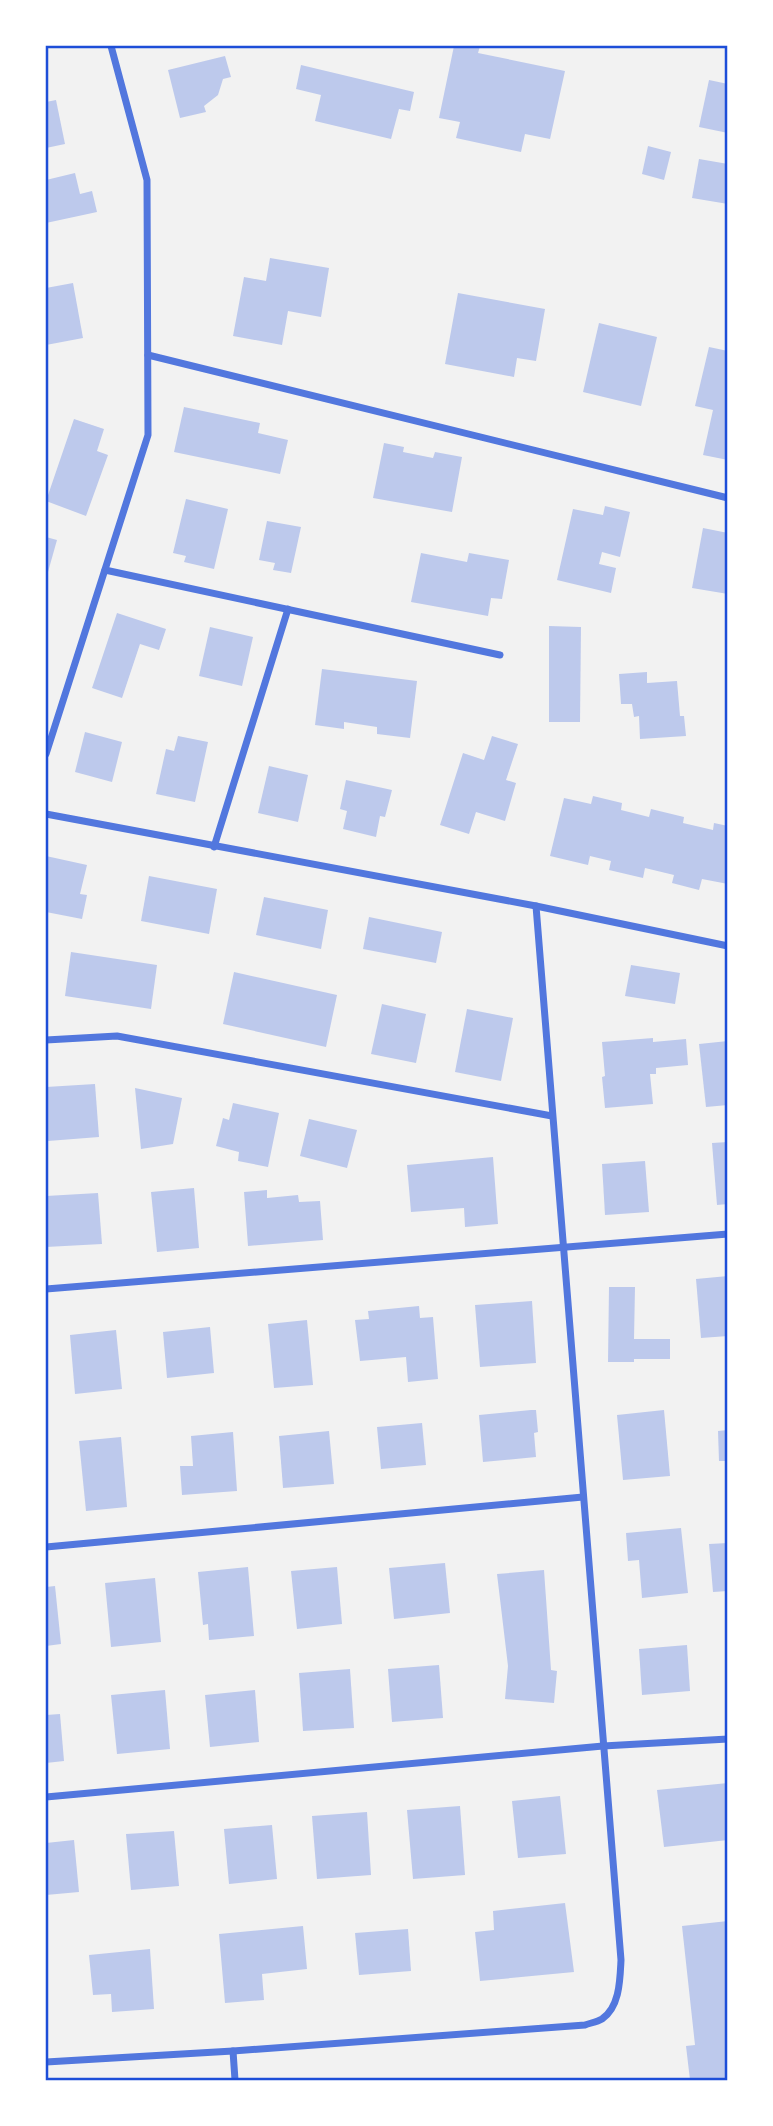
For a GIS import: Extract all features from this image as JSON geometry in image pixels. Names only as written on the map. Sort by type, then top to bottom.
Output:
[{"type":"street","points":[[46,754],[148,435],[147,180],[111,46]]},
{"type":"street","points":[[148,355],[727,498]]},
{"type":"street","points":[[105,570],[500,655]]},
{"type":"street","points":[[214,847],[288,609]]},
{"type":"street","points":[[46,814],[536,906],[727,946]]},
{"type":"street","points":[[46,2062],[233,2052],[585,2025],[603,2019],[613,2004],[620,1987],[621,1961],[536,906]]},
{"type":"street","points":[[46,1040],[117,1036],[552,1116]]},
{"type":"street","points":[[46,1289],[727,1234]]},
{"type":"street","points":[[46,1547],[583,1497]]},
{"type":"street","points":[[46,1797],[603,1746],[727,1739]]},
{"type":"street","points":[[233,2052],[235,2081]]},
{"type":"building","points":[[454,46],[480,46],[478,53],[565,71],[550,139],[525,134],[521,152],[456,138],[460,122],[439,118]]},
{"type":"building","points":[[225,56],[231,77],[223,79],[218,95],[204,106],[206,112],[180,118],[168,70]]},
{"type":"building","points":[[301,65],[414,92],[410,111],[399,109],[391,139],[315,121],[321,95],[296,89]]},
{"type":"building","points":[[709,80],[728,84],[728,133],[699,127]]},
{"type":"building","points":[[56,100],[65,144],[46,148],[46,102]]},
{"type":"building","points":[[648,146],[671,152],[664,180],[642,174]]},
{"type":"building","points":[[699,159],[728,164],[728,204],[692,198]]},
{"type":"building","points":[[75,173],[80,194],[92,191],[97,212],[46,223],[46,180]]},
{"type":"building","points":[[270,258],[329,268],[321,317],[288,311],[282,345],[233,336],[244,277],[266,281]]},
{"type":"building","points":[[73,283],[83,338],[46,345],[46,288]]},
{"type":"building","points":[[458,293],[545,309],[536,361],[517,358],[514,377],[445,364]]},
{"type":"building","points":[[599,323],[657,337],[641,406],[583,392]]},
{"type":"building","points":[[709,347],[728,351],[728,460],[703,455],[713,410],[695,406]]},
{"type":"building","points":[[184,407],[260,423],[258,433],[288,440],[280,474],[174,452]]},
{"type":"building","points":[[74,419],[104,429],[97,451],[108,455],[86,516],[46,501]]},
{"type":"building","points":[[384,443],[404,447],[403,452],[433,458],[435,452],[462,457],[452,512],[373,498]]},
{"type":"building","points":[[186,499],[228,509],[214,569],[184,562],[186,556],[173,553]]},
{"type":"building","points":[[605,506],[630,512],[620,557],[602,552],[599,564],[616,568],[611,593],[557,580],[573,509],[603,515]]},
{"type":"building","points":[[267,521],[301,527],[291,573],[273,570],[275,563],[259,560]]},
{"type":"building","points":[[703,528],[728,533],[728,594],[692,588]]},
{"type":"building","points":[[46,537],[57,540],[46,579]]},
{"type":"building","points":[[421,553],[467,562],[469,553],[509,560],[502,599],[491,598],[488,616],[411,602]]},
{"type":"building","points":[[117,613],[166,629],[159,650],[140,644],[122,698],[92,688]]},
{"type":"building","points":[[549,626],[581,627],[580,722],[549,722]]},
{"type":"building","points":[[210,627],[253,637],[242,686],[199,676]]},
{"type":"building","points":[[322,669],[417,681],[410,738],[377,734],[377,727],[344,722],[344,729],[315,725]]},
{"type":"building","points":[[647,672],[647,683],[677,681],[680,716],[684,716],[686,736],[640,739],[639,716],[634,717],[632,704],[621,704],[619,674]]},
{"type":"building","points":[[85,732],[122,742],[112,782],[75,772]]},
{"type":"building","points":[[178,736],[208,742],[195,802],[156,794],[166,749],[174,751]]},
{"type":"building","points":[[492,736],[518,744],[506,780],[516,783],[505,821],[476,812],[469,834],[440,825],[463,753],[484,760]]},
{"type":"building","points":[[269,766],[308,775],[298,822],[258,813]]},
{"type":"building","points":[[346,780],[392,790],[385,817],[380,816],[376,837],[343,829],[347,811],[340,809]]},
{"type":"building","points":[[593,796],[622,803],[621,810],[649,817],[651,809],[684,817],[683,823],[713,830],[714,823],[728,826],[728,884],[702,879],[699,890],[672,883],[674,875],[645,868],[643,878],[609,870],[611,861],[590,856],[588,865],[550,856],[564,798],[591,804]]},
{"type":"building","points":[[46,856],[87,865],[80,894],[87,895],[82,919],[46,912]]},
{"type":"building","points":[[149,876],[217,889],[209,934],[141,921]]},
{"type":"building","points":[[264,897],[328,910],[321,949],[256,935]]},
{"type":"building","points":[[369,917],[442,932],[436,963],[363,949]]},
{"type":"building","points":[[71,952],[157,965],[151,1009],[65,996]]},
{"type":"building","points":[[631,965],[680,973],[675,1004],[625,996]]},
{"type":"building","points":[[234,972],[337,995],[326,1047],[223,1024]]},
{"type":"building","points":[[382,1004],[426,1014],[416,1063],[371,1054]]},
{"type":"building","points":[[467,1009],[513,1018],[501,1081],[455,1072]]},
{"type":"building","points":[[653,1038],[653,1042],[686,1039],[688,1065],[656,1068],[656,1074],[650,1074],[653,1104],[605,1108],[602,1042]]},
{"type":"building","points":[[728,1041],[728,1105],[706,1107],[699,1044]]},
{"type":"building","points":[[95,1084],[99,1137],[48,1141],[46,1087]]},
{"type":"building","points":[[135,1088],[182,1098],[173,1144],[141,1149]]},
{"type":"building","points":[[233,1103],[279,1113],[268,1167],[238,1161],[239,1152],[216,1146],[223,1118],[229,1120]]},
{"type":"building","points":[[309,1119],[357,1130],[347,1168],[300,1156]]},
{"type":"building","points":[[728,1142],[728,1204],[717,1205],[712,1143]]},
{"type":"building","points":[[493,1157],[498,1224],[465,1227],[464,1208],[411,1212],[407,1165]]},
{"type":"building","points":[[645,1161],[649,1212],[605,1215],[602,1164]]},
{"type":"building","points":[[194,1188],[199,1248],[157,1252],[151,1192]]},
{"type":"building","points":[[267,1190],[267,1198],[298,1195],[299,1202],[320,1201],[323,1240],[248,1246],[244,1192]]},
{"type":"building","points":[[98,1193],[102,1244],[46,1247],[46,1196]]},
{"type":"building","points":[[728,1276],[728,1336],[701,1338],[696,1279]]},
{"type":"building","points":[[609,1287],[635,1287],[634,1339],[670,1339],[670,1359],[608,1362]]},
{"type":"building","points":[[532,1301],[536,1363],[480,1367],[475,1305]]},
{"type":"building","points":[[419,1306],[420,1318],[433,1317],[438,1379],[408,1382],[406,1357],[360,1361],[355,1320],[369,1319],[368,1311]]},
{"type":"building","points":[[307,1320],[313,1385],[274,1388],[268,1324]]},
{"type":"building","points":[[210,1327],[214,1373],[167,1378],[163,1332]]},
{"type":"building","points":[[116,1330],[122,1389],[75,1394],[70,1335]]},
{"type":"building","points":[[536,1410],[536,1457],[483,1462],[479,1415]]},
{"type":"building","points":[[664,1410],[670,1476],[623,1480],[617,1415]]},
{"type":"building","points":[[422,1423],[426,1465],[381,1469],[377,1427]]},
{"type":"building","points":[[728,1430],[728,1461],[719,1461],[718,1431]]},
{"type":"building","points":[[329,1431],[334,1484],[283,1488],[279,1436]]},
{"type":"building","points":[[233,1432],[237,1491],[182,1495],[180,1466],[193,1466],[191,1436]]},
{"type":"building","points":[[121,1437],[127,1507],[86,1511],[79,1441]]},
{"type":"building","points":[[681,1528],[688,1593],[642,1598],[639,1560],[628,1561],[626,1533]]},
{"type":"building","points":[[728,1543],[728,1591],[713,1592],[709,1544]]},
{"type":"building","points":[[445,1563],[450,1613],[394,1619],[389,1568]]},
{"type":"building","points":[[248,1567],[254,1636],[209,1640],[208,1624],[203,1625],[198,1572]]},
{"type":"building","points":[[337,1567],[342,1624],[297,1629],[291,1571]]},
{"type":"building","points":[[544,1570],[551,1670],[557,1671],[554,1703],[505,1699],[508,1666],[497,1574]]},
{"type":"building","points":[[155,1578],[161,1642],[111,1647],[105,1583]]},
{"type":"building","points":[[55,1586],[61,1644],[46,1646],[46,1587]]},
{"type":"building","points":[[687,1645],[690,1691],[642,1695],[639,1649]]},
{"type":"building","points":[[439,1665],[443,1718],[392,1722],[388,1669]]},
{"type":"building","points":[[350,1669],[354,1728],[303,1731],[299,1673]]},
{"type":"building","points":[[165,1690],[170,1749],[117,1754],[111,1695]]},
{"type":"building","points":[[255,1690],[259,1742],[210,1747],[205,1695]]},
{"type":"building","points":[[60,1714],[64,1761],[46,1763],[46,1715]]},
{"type":"building","points":[[728,1783],[728,1840],[664,1847],[657,1790]]},
{"type":"building","points":[[560,1796],[566,1854],[518,1858],[512,1801]]},
{"type":"building","points":[[460,1806],[465,1875],[413,1879],[407,1810]]},
{"type":"building","points":[[367,1812],[371,1875],[317,1879],[312,1816]]},
{"type":"building","points":[[272,1825],[277,1879],[229,1884],[224,1829]]},
{"type":"building","points":[[174,1831],[179,1886],[131,1890],[126,1834]]},
{"type":"building","points":[[74,1840],[79,1892],[46,1895],[46,1843]]},
{"type":"building","points":[[565,1903],[574,1972],[480,1981],[475,1932],[494,1930],[493,1911]]},
{"type":"building","points":[[728,1921],[728,2080],[690,2080],[686,2046],[695,2045],[682,1926]]},
{"type":"building","points":[[303,1926],[307,1969],[262,1974],[264,2000],[225,2003],[219,1934]]},
{"type":"building","points":[[408,1929],[411,1971],[359,1975],[355,1933]]},
{"type":"building","points":[[150,1949],[154,2009],[112,2012],[111,1994],[93,1995],[89,1955]]}]
